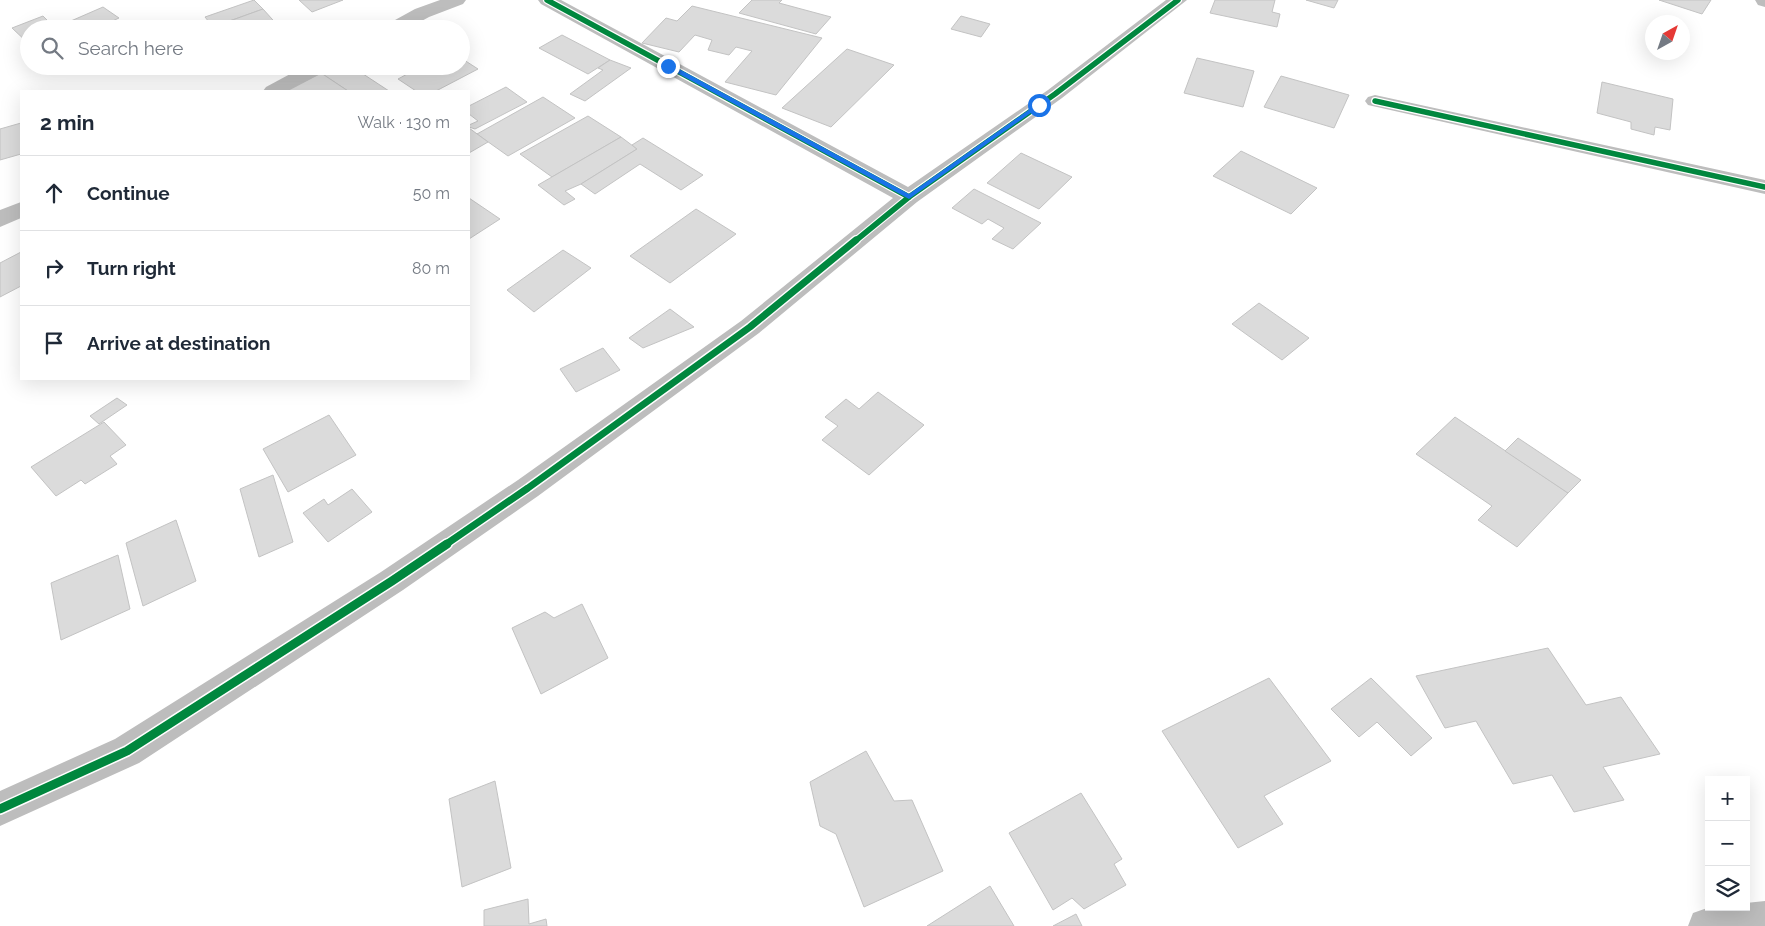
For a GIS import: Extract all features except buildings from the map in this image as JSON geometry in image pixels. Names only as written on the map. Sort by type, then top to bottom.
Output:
[{"type":"street","points":[[409,20],[422,13],[457,0]]},
{"type":"street","points":[[547,0],[909,197]]},
{"type":"street","points":[[0,809],[127,751],[392,581],[528,488],[750,327],[909,197],[1055,94],[1138,28],[1178,0]]},
{"type":"street","points":[[275,90],[304,75]]},
{"type":"street","points":[[1375,100],[1765,186]]},
{"type":"street","points":[[0,219],[20,209]]},
{"type":"street","points":[[1706,926],[1765,919]]},
{"type":"cycle path","points":[[547,0],[909,197]]},
{"type":"cycle path","points":[[0,809],[127,751],[392,581],[528,488],[750,327],[909,197],[1055,94],[1178,0]]},
{"type":"cycle path","points":[[1375,101],[1765,187]]},
{"type":"route","points":[[668,66],[909,197],[1039,105]]}]
